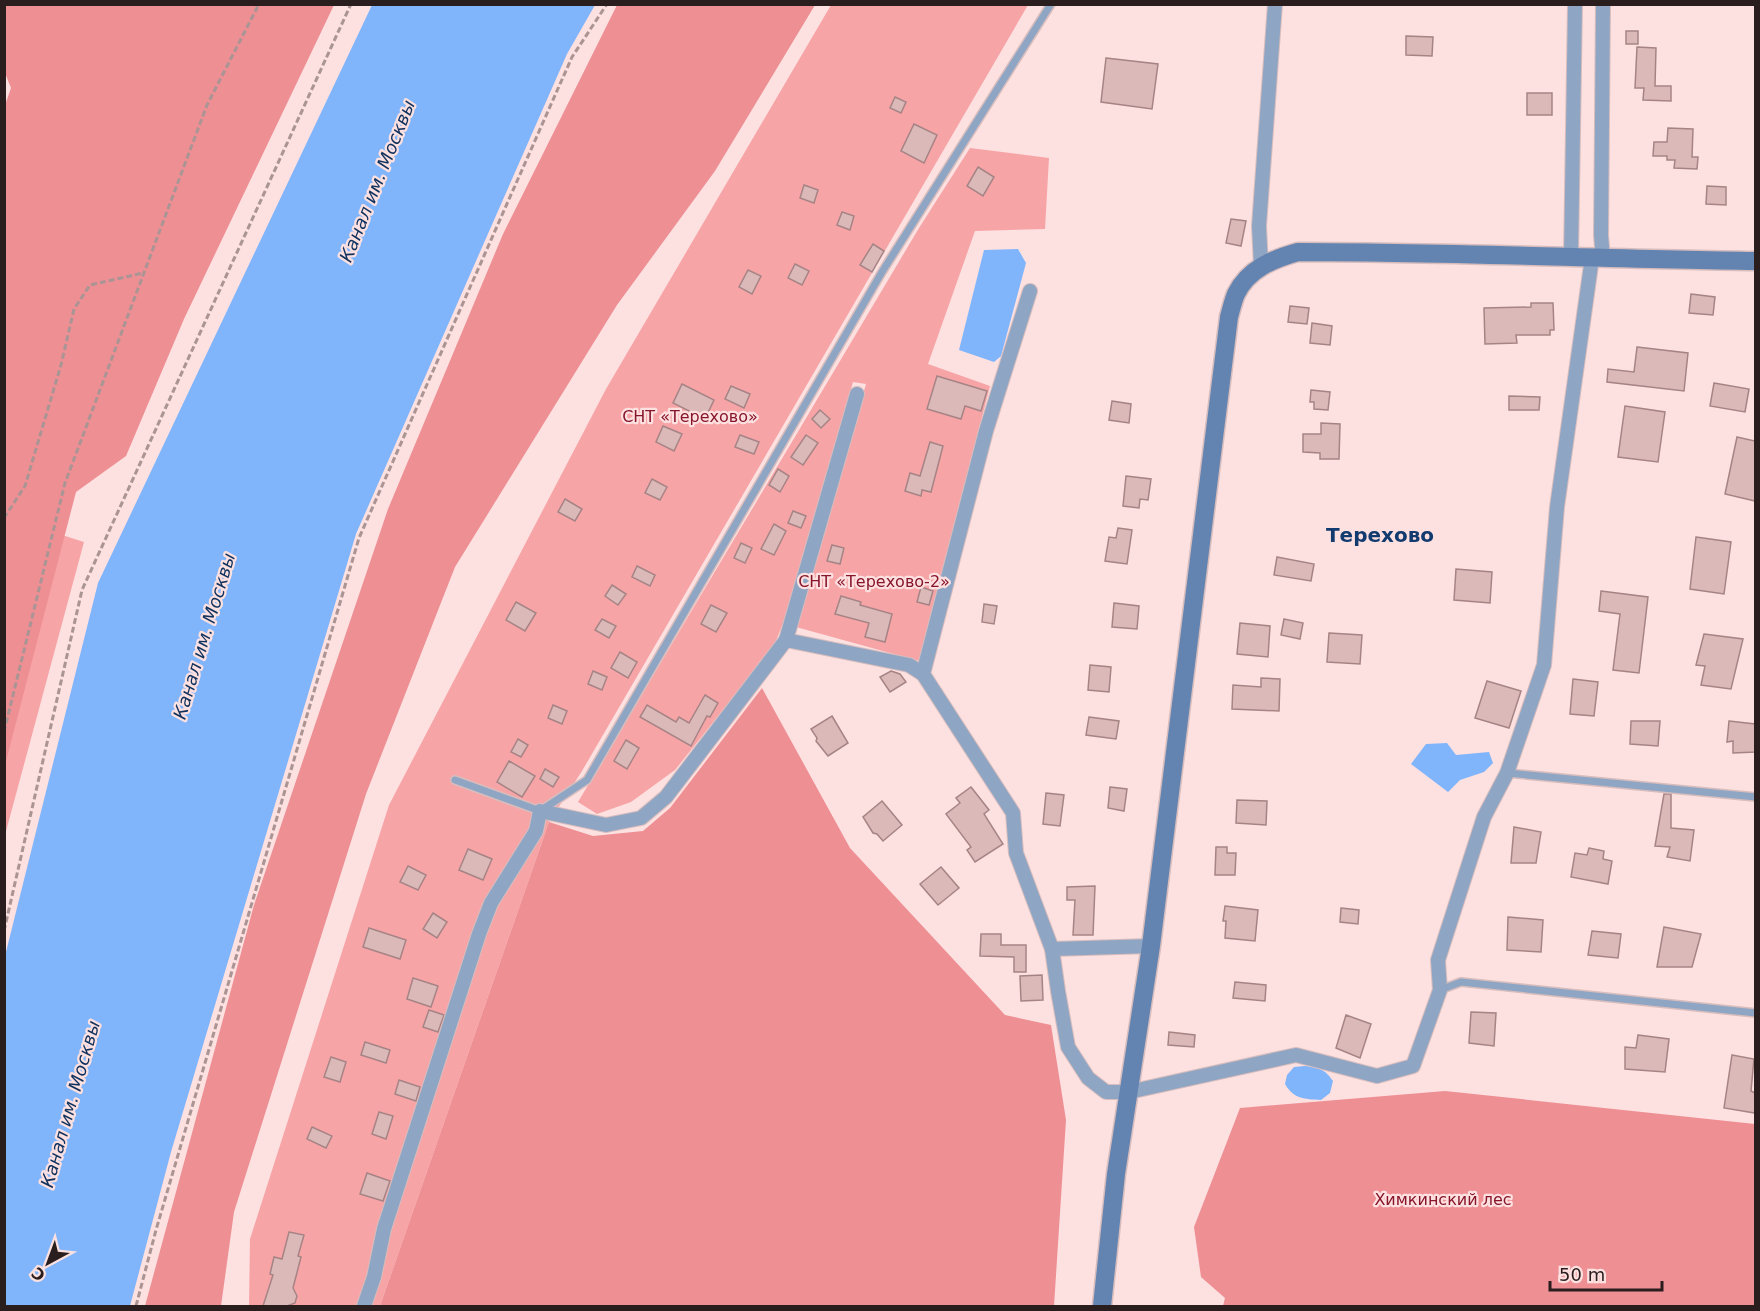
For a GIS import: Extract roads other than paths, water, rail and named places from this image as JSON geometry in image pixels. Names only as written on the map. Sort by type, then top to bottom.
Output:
[{"type":"main road","points":[[1102,1306],[1116,1174],[1150,946],[1229,317],[1236,294],[1249,274],[1281,257],[1298,252],[1417,252],[1755,261]]},
{"type":"street","points":[[1261,266],[1259,226],[1275,4]]},
{"type":"street","points":[[1571,257],[1575,4]]},
{"type":"street","points":[[786,640],[909,665],[923,674],[1013,813],[1016,853],[1052,949],[1068,1047],[1088,1078],[1106,1092],[1130,1092],[1296,1055],[1377,1076],[1413,1066],[1440,990],[1438,960],[1484,817],[1507,773],[1544,665],[1557,507],[1601,235],[1603,4]]},
{"type":"street","points":[[923,674],[986,431],[1030,291]]},
{"type":"street","points":[[364,1306],[374,1277],[384,1229],[479,934],[491,903],[536,831],[540,811],[606,825],[641,819],[666,797],[786,640],[857,394]]},
{"type":"street","points":[[1052,949],[1150,946]]},
{"type":"lane","points":[[455,780],[540,811],[587,780],[882,272],[1051,4]]},
{"type":"lane","points":[[1507,773],[1755,797]]},
{"type":"lane","points":[[1440,990],[1461,982],[1755,1013]]},
{"type":"water","name":"Канал им. Москвы","points":[[372,5],[595,5],[567,54],[356,534],[171,1152],[130,1306],[5,1306],[5,956],[98,583]]},
{"type":"water","points":[[1018,249],[1026,263],[1001,356],[994,362],[959,350],[984,250]]},
{"type":"water","points":[[1447,743],[1456,755],[1489,752],[1493,763],[1484,772],[1460,780],[1448,792],[1411,764],[1426,744]]},
{"type":"water","points":[[1305,1066],[1321,1070],[1333,1081],[1330,1093],[1321,1100],[1300,1097],[1292,1093],[1285,1084],[1287,1075],[1294,1067]]},
{"type":"district","name":"Терехово","points":[[1380,535]]},
{"type":"park label","name":"СНТ «Терехово»","points":[[690,416]]},
{"type":"park label","name":"СНТ «Терехово-2»","points":[[874,581]]},
{"type":"park label","name":"Химкинский лес","points":[[1443,1199]]}]
